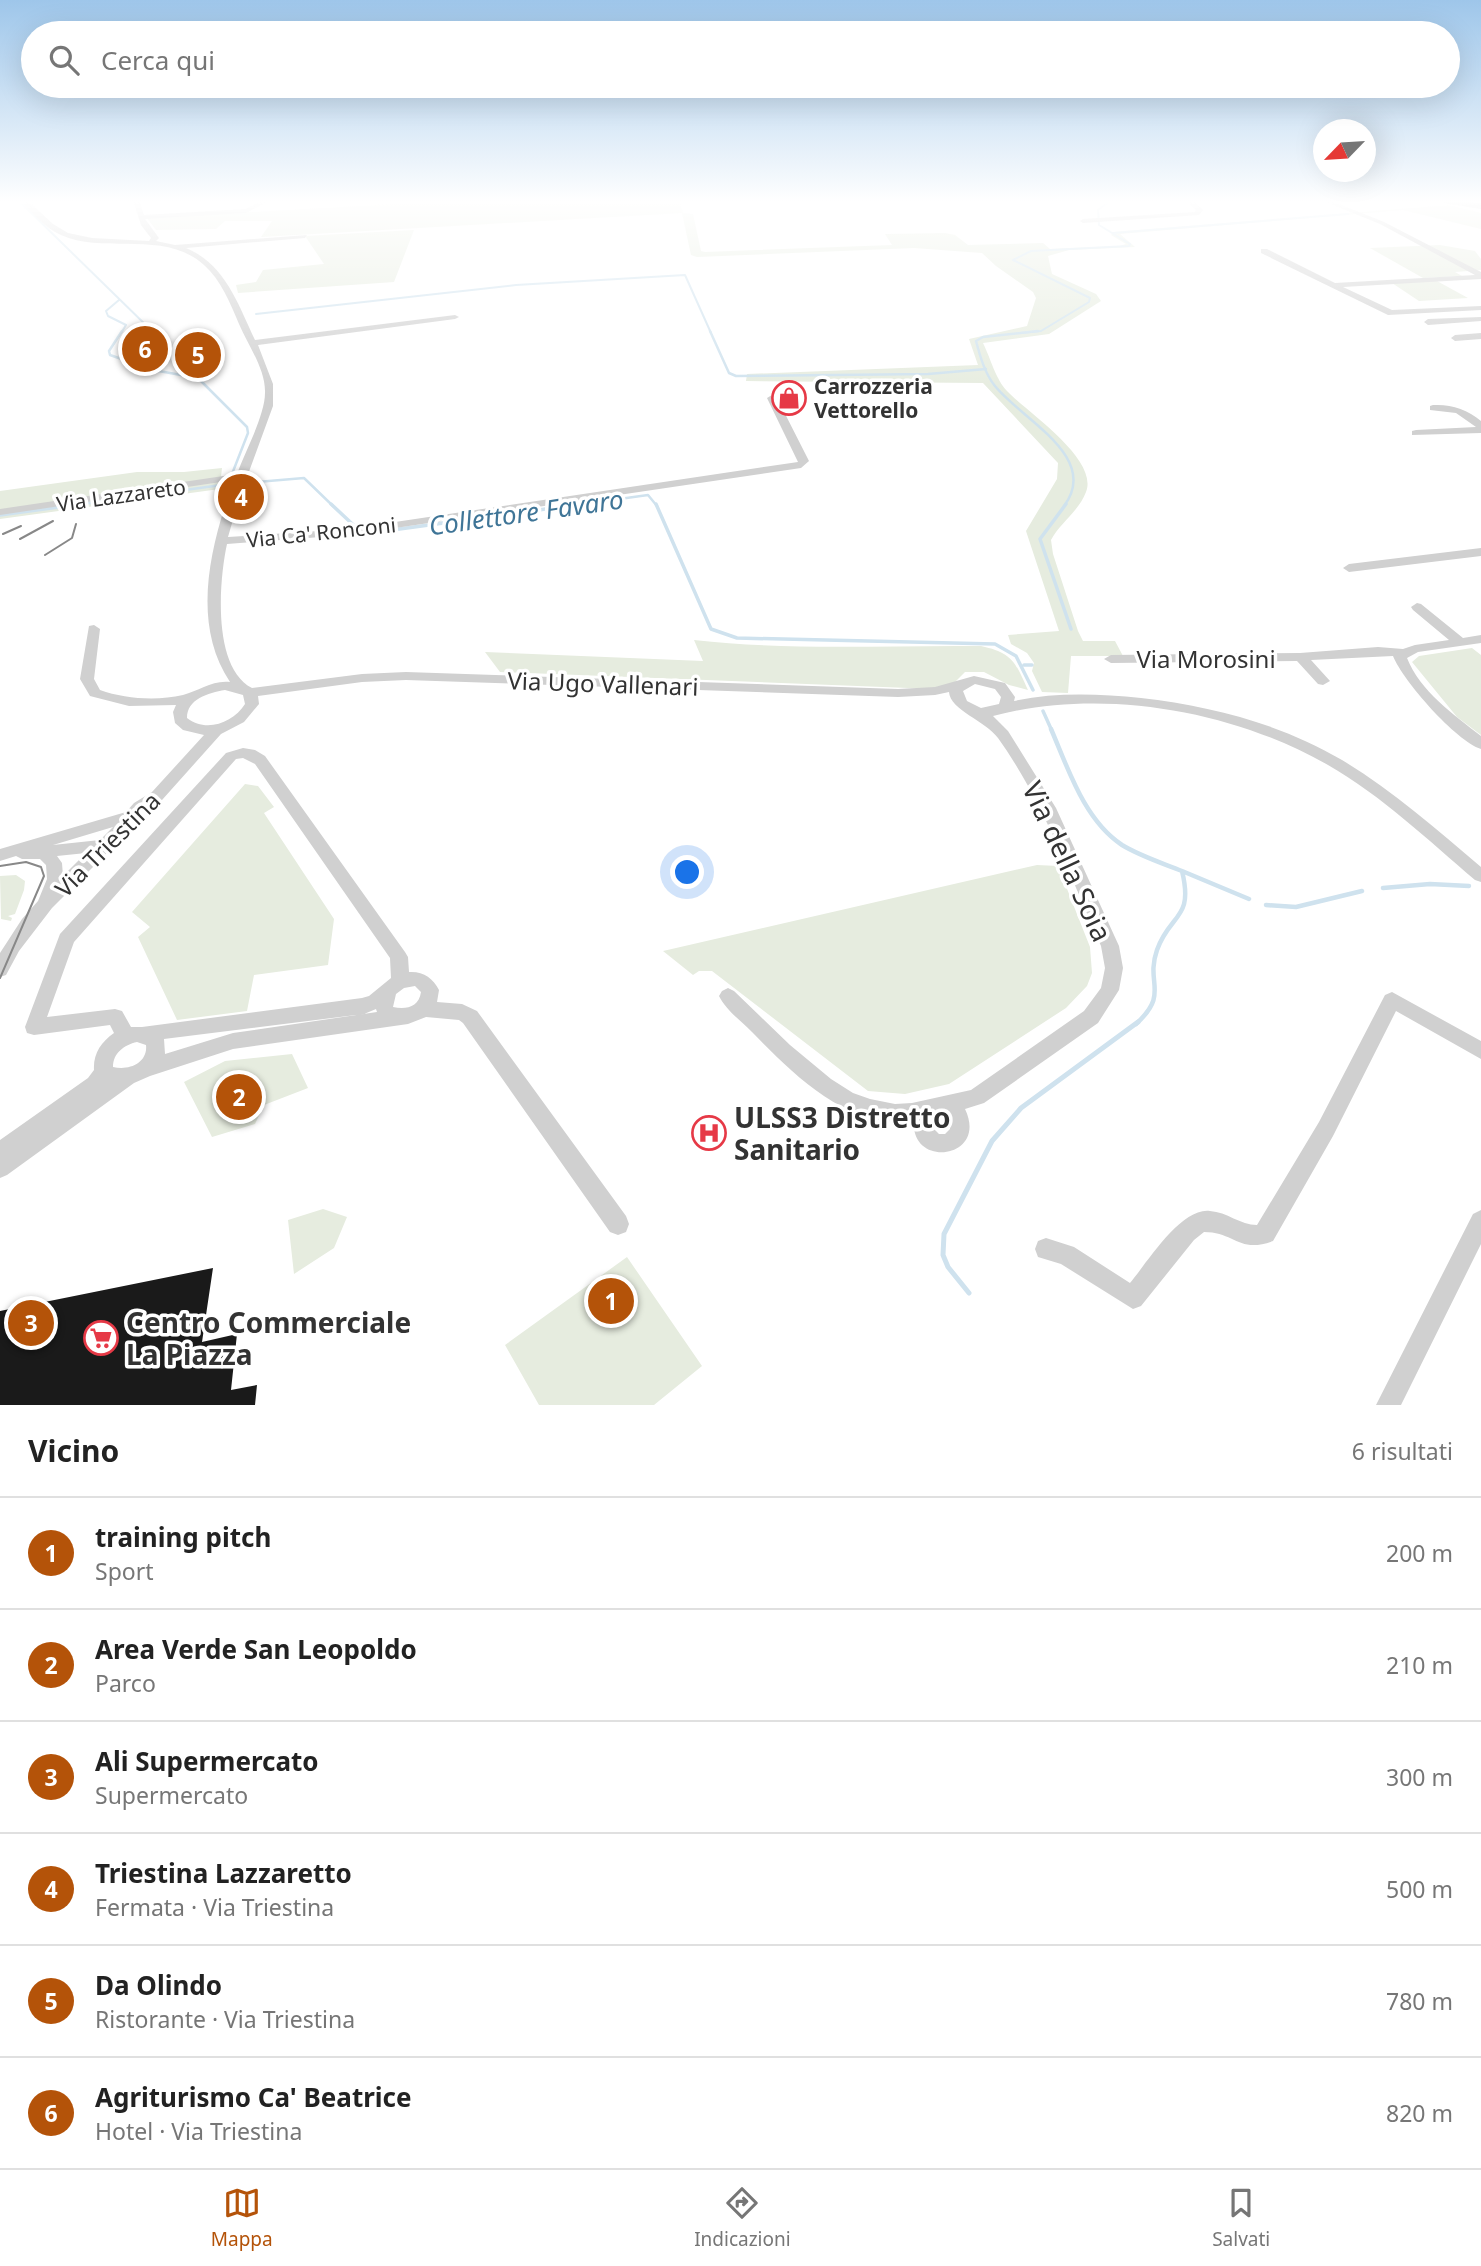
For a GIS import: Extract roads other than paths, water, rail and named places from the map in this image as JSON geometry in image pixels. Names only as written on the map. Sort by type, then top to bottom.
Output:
[{"type":"street","points":[[208,266],[226,284],[270,393],[240,481],[222,541],[217,569],[215,606],[224,660],[252,698],[250,710]]},
{"type":"street","points":[[1292,266],[1391,313],[1481,308]]},
{"type":"street","points":[[1462,266],[1481,276]]},
{"type":"street","points":[[1330,285],[1481,276]]},
{"type":"street","points":[[252,343],[455,317]]},
{"type":"street","points":[[1428,322],[1481,319]]},
{"type":"street","points":[[1455,338],[1481,336]]},
{"type":"street","name":"Via Ca' Ronconi","points":[[222,541],[348,532],[802,465],[804,461],[772,398]]},
{"type":"street","points":[[1433,408],[1453,407],[1481,427]]},
{"type":"street","points":[[1416,433],[1481,427]]},
{"type":"street","name":"Via Lazzareto","points":[[0,512],[240,481]]},
{"type":"street","points":[[1349,568],[1481,552]]},
{"type":"street","points":[[1417,607],[1460,642]]},
{"type":"street","points":[[94,629],[88,679],[90,689],[110,698],[146,701],[191,698],[206,690],[218,677],[224,660]]},
{"type":"street","name":"Via Morosini","points":[[1111,659],[1301,657],[1380,651],[1401,654],[1481,639]]},
{"type":"street","points":[[1401,654],[1405,667],[1446,716],[1481,744]]},
{"type":"street","name":"Via Morosini","points":[[1301,657],[1323,681]]},
{"type":"street","name":"Via Ugo Vallenari","points":[[206,690],[225,686],[246,691],[309,687],[362,678],[406,676],[898,693],[935,691],[974,680],[1049,699]]},
{"type":"street","points":[[959,685],[955,695],[962,705]]},
{"type":"street","points":[[1000,686],[1009,697],[1002,709]]},
{"type":"street","name":"Via Ugo Vallenari","points":[[250,710],[309,687]]},
{"type":"street","name":"Via Ugo Vallenari","points":[[898,693],[962,705],[976,712],[1049,699],[1114,700],[1194,710],[1233,719],[1290,739],[1326,757],[1370,785],[1481,876]]},
{"type":"street","points":[[179,714],[191,698]]},
{"type":"street","points":[[146,701],[175,709],[185,725],[192,729],[225,726]]},
{"type":"street","name":"Via della Soia","points":[[1002,709],[1003,734]]},
{"type":"street","name":"Via Triestina","points":[[0,970],[27,925],[135,811],[157,796],[216,731],[236,722],[250,710]]},
{"type":"street","name":"Via della Soia","points":[[931,1116],[978,1097],[1091,1017],[1105,1000],[1114,968],[1110,946],[1062,835],[1003,734],[991,721],[976,712]]},
{"type":"street","points":[[0,855],[34,849],[135,811],[186,755],[194,741],[192,729]]},
{"type":"street","points":[[0,1168],[153,1061],[158,1046],[156,1040],[135,1035],[114,1017],[34,1027],[66,939],[222,766],[237,754],[252,753],[260,760],[399,957],[393,986],[383,1005],[386,1012],[400,1017]]},
{"type":"street","points":[[34,849],[74,851],[103,845]]},
{"type":"street","points":[[27,925],[50,892],[56,874],[50,857],[34,849]]},
{"type":"street","points":[[423,1009],[430,996],[426,985],[415,979],[393,986],[376,1001],[364,1006],[135,1035],[117,1041],[104,1055],[102,1064],[104,1072],[117,1079],[233,1041],[408,1017],[423,1009],[463,1012],[470,1017],[618,1224]]},
{"type":"street","points":[[728,996],[818,1081],[845,1098],[896,1113],[956,1115],[962,1128],[956,1140],[949,1143],[933,1141],[931,1116]]},
{"type":"street","points":[[1046,1250],[1066,1255],[1133,1298],[1186,1232],[1201,1221],[1222,1221],[1250,1237],[1259,1237],[1265,1233],[1326,1129],[1392,1000],[1481,1051]]},
{"type":"street","points":[[0,1152],[89,1089],[104,1072]]},
{"type":"street","name":"Via della Soia","points":[[962,1128],[978,1097]]},
{"type":"street","points":[[1388,1405],[1481,1221]]},
{"type":"waterway","points":[[85,266],[154,333]]},
{"type":"waterway","points":[[1021,333],[1041,331],[1089,302],[1090,298],[1024,266]]},
{"type":"waterway","points":[[256,314],[516,285],[685,275],[711,333]]},
{"type":"waterway","points":[[119,300],[106,311],[108,316],[126,325],[121,333]]},
{"type":"waterway","points":[[122,331],[109,351],[110,355],[153,370],[198,378]]},
{"type":"waterway","points":[[710,331],[729,373],[736,376],[928,374],[986,369]]},
{"type":"waterway","points":[[986,369],[976,341],[983,337],[1038,331]]},
{"type":"waterway","points":[[189,369],[198,378]]},
{"type":"waterway","points":[[986,369],[991,381],[1007,399],[1053,440],[1065,455],[1072,471],[1073,488],[1064,506]]},
{"type":"waterway","points":[[198,378],[247,427],[248,433],[232,474]]},
{"type":"waterway","name":"Collettore Favaro","points":[[244,483],[304,478],[333,506]]},
{"type":"waterway","name":"Collettore Favaro","points":[[68,506],[236,483]]},
{"type":"waterway","name":"Collettore Favaro","points":[[569,506],[648,495],[657,506]]},
{"type":"waterway","name":"Collettore Favaro","points":[[0,515],[81,504]]},
{"type":"waterway","name":"Collettore Favaro","points":[[331,504],[363,534],[582,504]]},
{"type":"waterway","points":[[1066,504],[1040,539],[1071,629]]},
{"type":"waterway","name":"Collettore Favaro","points":[[657,506],[711,629],[737,638],[995,644],[1016,656],[1033,690]]},
{"type":"waterway","points":[[1024,665],[1032,665]]},
{"type":"waterway","points":[[1043,711],[1052,731]]},
{"type":"waterway","points":[[1051,729],[1071,776],[1097,822],[1122,845],[1182,871]]},
{"type":"waterway","points":[[1137,1022],[1152,1004],[1157,950],[1183,908],[1185,887],[1182,871]]},
{"type":"waterway","points":[[1182,871],[1249,899]]},
{"type":"waterway","points":[[1383,888],[1430,884],[1469,886]]},
{"type":"waterway","points":[[1266,905],[1296,907],[1362,891]]},
{"type":"waterway","points":[[969,1293],[948,1267],[943,1255],[944,1234],[992,1141],[1021,1108],[1137,1022]]},
{"type":"tram line","points":[[20,539],[53,521]]},
{"type":"tram line","points":[[45,555],[72,538],[76,524]]},
{"type":"tram line","points":[[3,534],[21,526]]},
{"type":"tram line","points":[[0,866],[26,862],[41,867],[44,876],[0,978]]},
{"type":"place","name":"Agriturismo Ca' Beatrice","points":[[145,349]]},
{"type":"place","name":"Da Olindo","points":[[198,355]]},
{"type":"place","name":"Carrozzeria Vettorello","points":[[789,398]]},
{"type":"place","name":"Triestina Lazzaretto","points":[[241,497]]},
{"type":"place","name":"Area Verde San Leopoldo","points":[[239,1097]]},
{"type":"place","name":"ULSS3 Distretto Sanitario","points":[[709,1133]]},
{"type":"place","name":"training pitch","points":[[611,1301]]},
{"type":"place","name":"Ali Supermercato","points":[[31,1323]]},
{"type":"place","name":"Centro Commerciale La Piazza","points":[[101,1338]]}]
